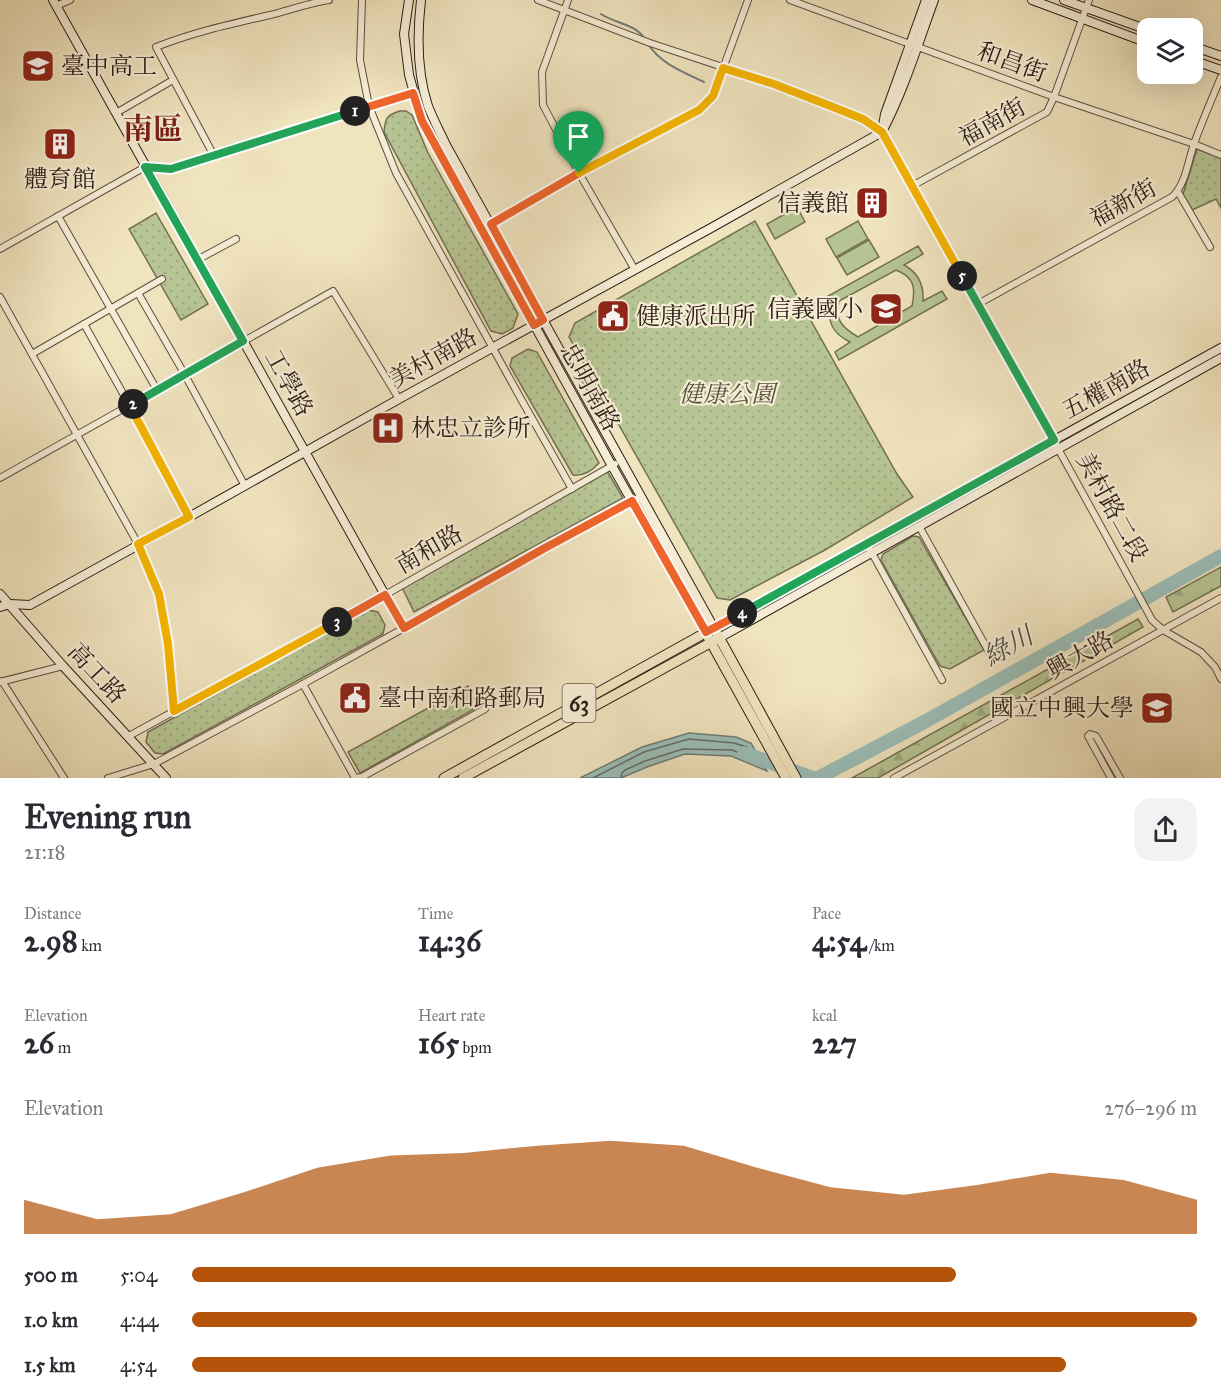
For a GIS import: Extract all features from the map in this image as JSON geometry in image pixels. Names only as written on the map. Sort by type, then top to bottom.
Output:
[{"type":"main road","name":"忠明南路","points":[[409,0],[404,34],[409,75],[422,121],[612,466],[710,630]]},
{"type":"main road","name":"忠明南路","points":[[421,0],[418,31],[421,74],[429,109],[446,145],[641,497],[786,778]]},
{"type":"main road","points":[[915,45],[926,0]]},
{"type":"main road","points":[[882,132],[891,116],[915,45],[934,0]]},
{"type":"main road","points":[[1032,0],[1137,39]]},
{"type":"main road","points":[[1064,0],[1087,4],[1137,25]]},
{"type":"main road","name":"工學路","points":[[55,3],[404,628]]},
{"type":"main road","points":[[1203,50],[1221,56]]},
{"type":"main road","points":[[1203,64],[1221,70]]},
{"type":"main road","name":"美村南路","points":[[0,607],[9,604],[30,605],[882,132]]},
{"type":"main road","name":"五權南路","points":[[463,778],[715,640],[1054,440],[1221,348]]},
{"type":"main road","name":"五權南路","points":[[444,778],[710,630],[918,526],[1221,358]]},
{"type":"main road","name":"高工路","points":[[0,594],[166,778]]},
{"type":"main road","name":"忠明南路","points":[[715,640],[796,778]]},
{"type":"street","points":[[55,3],[70,0]]},
{"type":"street","points":[[214,156],[156,47],[185,35],[313,2],[329,0]]},
{"type":"street","points":[[362,0],[360,60],[369,106],[396,173],[572,489]]},
{"type":"street","points":[[538,0],[650,43],[774,84],[863,119],[882,132]]},
{"type":"street","points":[[568,0],[542,72],[543,105],[634,270]]},
{"type":"street","points":[[491,224],[579,173],[699,110],[713,96],[748,0]]},
{"type":"street","name":"和昌街","points":[[790,0],[1054,97],[1221,154]]},
{"type":"street","name":"福南街","points":[[912,186],[1047,112],[1087,4]]},
{"type":"street","name":"福新街","points":[[978,304],[1178,192],[1194,144],[1221,77]]},
{"type":"street","points":[[116,113],[173,80]]},
{"type":"street","points":[[0,249],[145,167],[171,169],[413,93]]},
{"type":"street","name":"美村路二段","points":[[882,132],[1152,620],[1163,630]]},
{"type":"street","points":[[1178,192],[1210,247]]},
{"type":"street","points":[[58,216],[157,390]]},
{"type":"street","points":[[197,260],[236,239]]},
{"type":"street","points":[[32,354],[162,279]]},
{"type":"street","points":[[0,478],[333,291],[399,399]]},
{"type":"street","points":[[138,293],[245,486]]},
{"type":"street","points":[[0,297],[138,544],[159,594],[168,644],[174,711]]},
{"type":"street","points":[[84,324],[189,517]]},
{"type":"street","name":"南和路","points":[[129,736],[385,595],[621,461]]},
{"type":"street","points":[[108,778],[153,764],[303,684],[543,549],[641,497]]},
{"type":"street","points":[[918,526],[989,652]]},
{"type":"street","points":[[870,548],[942,680]]},
{"type":"street","name":"興大路","points":[[894,778],[1221,598]]},
{"type":"street","points":[[1163,630],[1202,652],[1221,679]]},
{"type":"street","points":[[63,666],[1,682],[64,778]]},
{"type":"street","points":[[303,684],[355,778],[362,777],[485,709]]},
{"type":"street","points":[[1111,778],[1088,736],[1090,734],[1096,736],[1120,778]]},
{"type":"green space","points":[[400,111],[406,111],[412,115],[428,153],[518,314],[513,328],[502,334],[491,331],[384,132],[387,118]]},
{"type":"green space","points":[[1197,149],[1221,158],[1221,208],[1216,199],[1192,210],[1183,194]]},
{"type":"green space","points":[[797,207],[805,222],[775,239],[767,224]]},
{"type":"green space","points":[[156,213],[208,304],[181,320],[129,229]]},
{"type":"green space","name":"健康公園","points":[[755,221],[897,474],[913,497],[825,550],[730,600],[717,598],[569,337],[575,323]]},
{"type":"green space","points":[[858,221],[868,239],[836,257],[826,239]]},
{"type":"green space","points":[[869,240],[879,257],[847,275],[837,258]]},
{"type":"green space","points":[[918,246],[923,254],[904,265],[919,280],[923,290],[923,301],[942,291],[947,299],[839,360],[835,352],[850,342],[833,327],[830,317],[831,305],[816,312],[812,305]],"holes":[[[896,270],[910,279],[912,284],[914,293],[912,306],[858,337],[844,327],[838,313],[839,301]]]},
{"type":"green space","points":[[528,349],[537,352],[599,463],[587,472],[573,475],[510,366],[512,358]]},
{"type":"green space","points":[[607,471],[623,498],[414,612],[400,583]]},
{"type":"green space","points":[[913,536],[919,537],[984,650],[950,669],[940,666],[881,560],[883,554]]},
{"type":"green space","points":[[1221,567],[1221,586],[1173,612],[1166,597]]},
{"type":"green space","points":[[368,610],[378,612],[385,625],[383,634],[163,754],[155,753],[146,742],[148,732]]},
{"type":"green space","points":[[1138,619],[1143,627],[878,778],[852,778]]},
{"type":"green space","points":[[468,686],[478,707],[360,773],[348,752]]},
{"type":"water","points":[[689,733],[736,737],[751,743],[767,771],[731,756],[685,754],[621,778],[580,778],[642,747]]},
{"type":"waterway","points":[[601,14],[636,30],[645,39]]},
{"type":"waterway","points":[[648,44],[666,62],[704,82]]},
{"type":"waterway","name":"綠川","points":[[818,778],[926,721],[1221,556]]},
{"type":"waterway","name":"綠川","points":[[744,753],[813,778]]},
{"type":"place","name":"臺中高工","points":[[38,66]]},
{"type":"place","name":"體育館","points":[[60,144]]},
{"type":"place","name":"信義館","points":[[872,203]]},
{"type":"place","name":"信義國小","points":[[886,309]]},
{"type":"place","name":"健康派出所","points":[[613,316]]},
{"type":"place","name":"林忠立診所","points":[[388,428]]},
{"type":"place","name":"臺中南和路郵局","points":[[355,698]]},
{"type":"place","name":"國立中興大學","points":[[1157,708]]},
{"type":"district","name":"南區","points":[[153,129]]},
{"type":"route","points":[[723,68],[774,84],[863,119],[882,132],[1054,440],[706,632],[632,501],[404,628],[385,595],[174,711],[164,614],[159,594],[138,544],[189,517],[130,406],[243,341],[145,167],[171,169],[413,93],[422,121],[534,325],[543,320],[491,224],[579,173],[699,110],[713,96],[723,68]]}]
